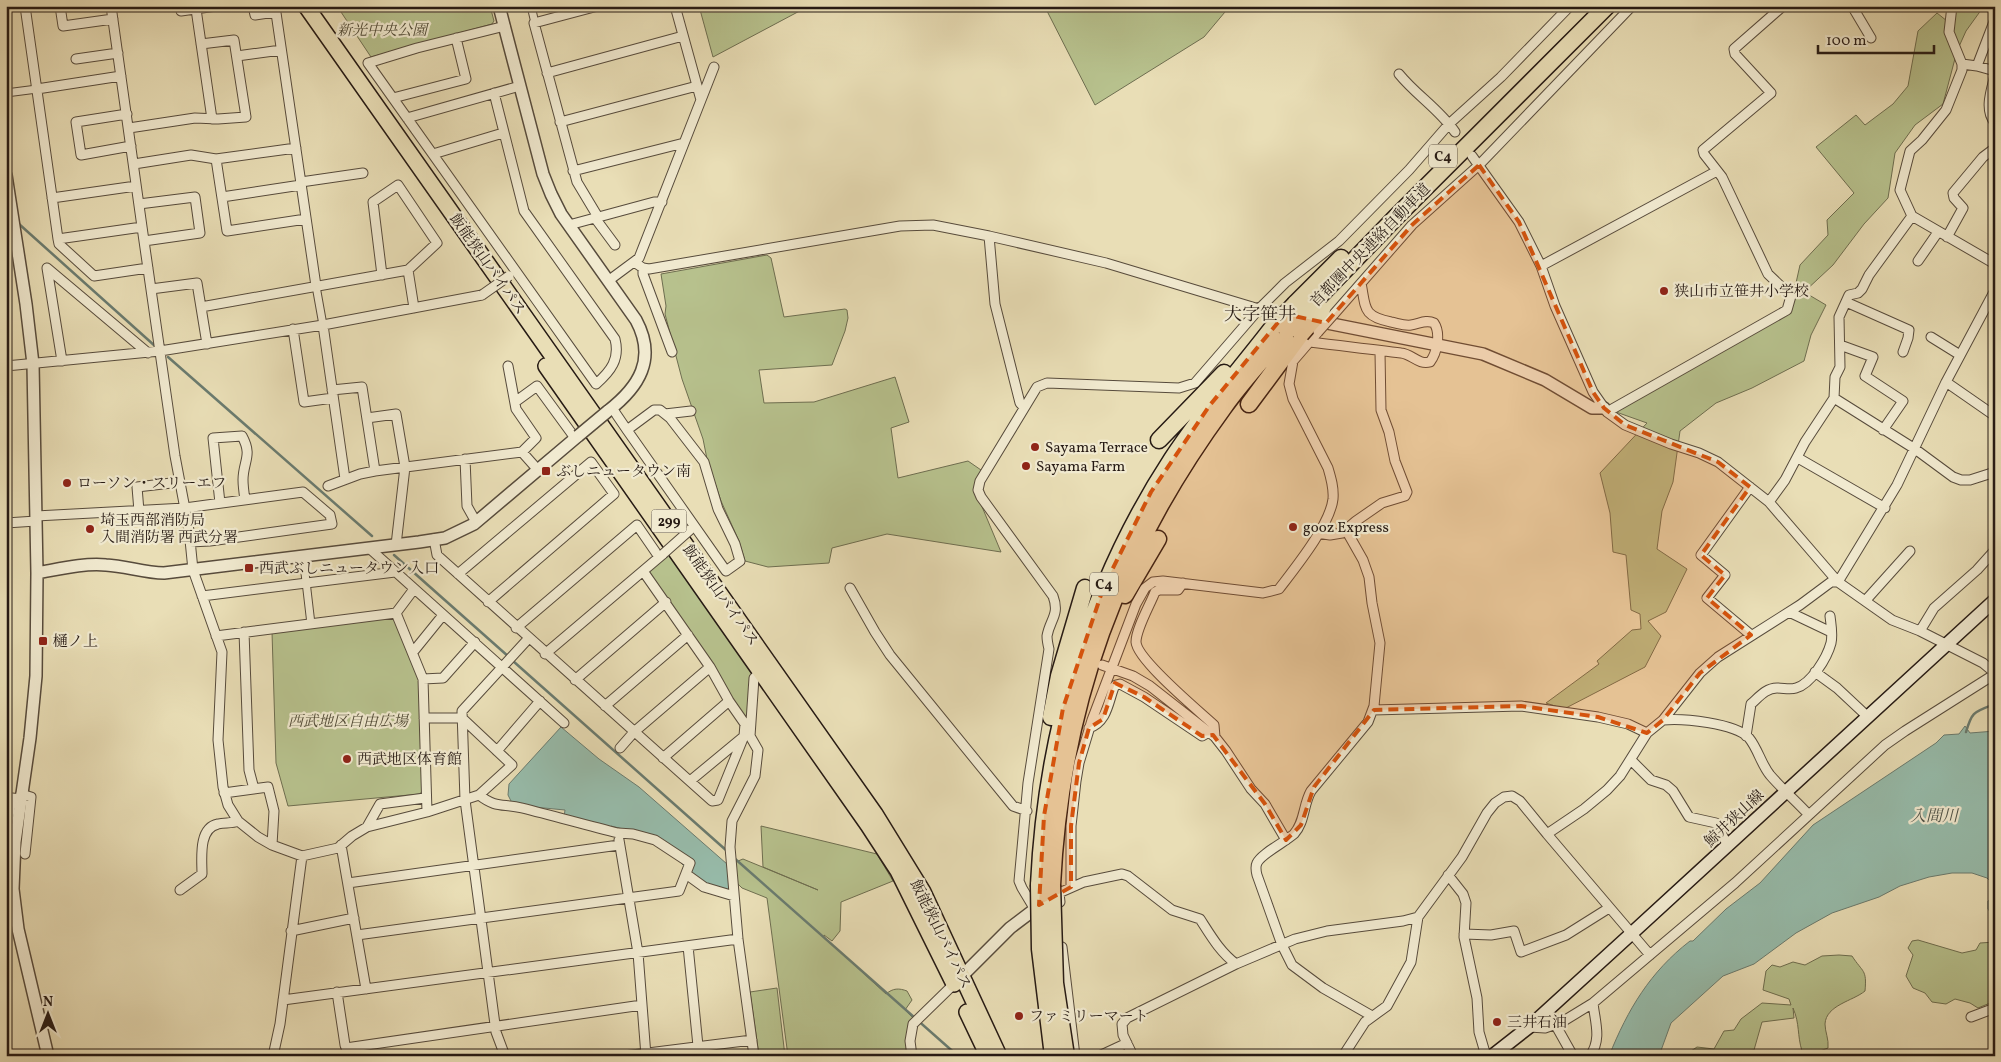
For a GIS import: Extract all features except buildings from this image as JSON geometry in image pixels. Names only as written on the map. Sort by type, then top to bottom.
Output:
[{"type":"highway","name":"飯能狭山バイパス","points":[[294,6],[868,824],[898,871],[1000,1056]]},
{"type":"highway","name":"飯能狭山バイパス","points":[[306,6],[876,814],[923,892],[988,1056]]},
{"type":"highway","name":"首都圏中央連絡自動車道","points":[[1053,1056],[1040,949],[1050,887],[1060,791],[1074,717],[1088,670],[1116,591],[1151,521],[1183,467],[1225,405],[1591,6]]},
{"type":"highway","name":"首都圏中央連絡自動車道","points":[[1315,309],[1397,216],[1607,6]]},
{"type":"highway","points":[[1249,404],[1293,333],[1315,309]]},
{"type":"highway","name":"首都圏中央連絡自動車道","points":[[1066,1056],[1055,983],[1050,887],[1040,856],[1050,776],[1063,708],[1076,666],[1104,586],[1134,523],[1171,460],[1210,405],[1293,333]]},
{"type":"highway","points":[[1159,440],[1241,355],[1293,333]]},
{"type":"highway","points":[[1074,717],[1112,621],[1129,587],[1158,539]]},
{"type":"highway","points":[[1040,856],[1042,788],[1058,676],[1085,588]]},
{"type":"main road","name":"鯨井狭山線","points":[[1492,1056],[1529,1027],[1995,600]]},
{"type":"street","points":[[25,6],[58,244],[94,276],[148,268]]},
{"type":"street","points":[[60,6],[63,26],[113,20]]},
{"type":"street","points":[[111,6],[193,570],[222,652],[218,740],[224,793],[228,805],[238,820],[258,837],[272,845],[302,856],[338,848],[352,836],[367,827],[427,812],[479,795],[512,765],[462,718],[424,718]]},
{"type":"street","points":[[181,11],[216,6]]},
{"type":"street","points":[[253,6],[255,14],[275,9],[345,479]]},
{"type":"street","points":[[37,573],[96,564],[151,573],[193,570],[434,540],[454,534],[476,522],[610,410],[636,383],[642,370],[645,353],[640,328],[556,205],[546,182],[499,6]]},
{"type":"street","points":[[531,6],[573,171],[577,182],[615,245]]},
{"type":"street","points":[[535,23],[598,6]]},
{"type":"street","points":[[675,6],[701,100]]},
{"type":"street","points":[[1034,908],[1019,881],[1027,811],[1028,783],[1048,649],[1047,636],[1055,616],[1056,606],[1052,596],[978,490],[980,482],[1024,407],[1037,387],[1047,383],[1179,388],[1195,383],[1259,309],[1285,283],[1339,241],[1409,170],[1449,124],[1501,77],[1570,6]]},
{"type":"street","points":[[1293,333],[1318,332],[1315,309],[1361,283],[1422,215],[1479,165],[1632,6]]},
{"type":"street","points":[[634,262],[643,268],[649,269],[912,225],[933,225],[989,236],[1106,264],[1259,309],[1483,354],[1545,380],[1592,408],[1605,410],[1786,310],[1791,296],[1768,274],[1722,177],[1703,150],[1771,93],[1735,54],[1734,49],[1783,6]]},
{"type":"street","points":[[1852,6],[1871,38]]},
{"type":"street","points":[[1952,6],[1949,32],[1962,64],[1962,70],[1946,110],[1922,140],[1910,151],[1900,190],[1912,216],[1947,238],[1995,264]]},
{"type":"street","points":[[196,9],[212,119]]},
{"type":"street","points":[[1977,66],[1995,19]]},
{"type":"street","points":[[494,93],[524,211],[615,339],[617,347],[616,361],[608,374],[596,384],[512,272],[433,154],[368,63],[416,48],[505,26]]},
{"type":"street","points":[[547,73],[683,36]]},
{"type":"street","points":[[393,98],[466,79],[456,38]]},
{"type":"street","points":[[129,128],[195,118],[246,117],[234,40],[201,44]]},
{"type":"street","points":[[237,56],[281,50]]},
{"type":"street","points":[[76,59],[118,53]]},
{"type":"street","points":[[1962,64],[1995,71]]},
{"type":"street","points":[[608,281],[640,258],[714,67]]},
{"type":"street","points":[[1399,74],[1409,87],[1431,105],[1455,132]]},
{"type":"street","points":[[1995,75],[1989,96],[1990,117],[1995,123]]},
{"type":"street","points":[[6,93],[121,76]]},
{"type":"street","points":[[407,118],[520,86]]},
{"type":"street","points":[[560,122],[697,86]]},
{"type":"street","points":[[127,114],[76,122],[81,155],[131,146]]},
{"type":"street","points":[[433,154],[503,133]]},
{"type":"street","points":[[573,171],[684,143]]},
{"type":"street","points":[[134,164],[191,155],[216,159],[296,148]]},
{"type":"street","points":[[1947,238],[1963,208],[1954,198],[1953,193],[1983,157],[1995,148]]},
{"type":"street","points":[[1472,156],[1519,222],[1541,266],[1555,306],[1593,392],[1605,410],[1631,428],[1718,462],[1769,502],[1838,582],[1892,620],[1920,631],[1983,664],[1995,674],[1885,745],[1735,883],[1593,1002],[1545,1028],[1529,1027]]},
{"type":"street","points":[[216,159],[227,231],[306,219]]},
{"type":"street","points":[[1541,266],[1717,171]]},
{"type":"street","points":[[222,197],[363,173]]},
{"type":"street","points":[[6,175],[33,364],[37,573],[36,676],[30,738],[13,863],[15,910],[48,1056]]},
{"type":"street","points":[[201,307],[316,286],[382,275],[408,270],[438,243],[398,185],[373,202],[382,275]]},
{"type":"street","points":[[52,198],[136,186]]},
{"type":"street","points":[[139,204],[195,198],[200,233],[144,241]]},
{"type":"street","points":[[569,225],[662,202]]},
{"type":"street","points":[[1769,502],[1834,398],[1835,377],[1840,367],[1839,317],[1849,295],[1858,293],[1862,289],[1869,275],[1912,216]]},
{"type":"street","points":[[58,239],[142,227]]},
{"type":"street","points":[[1918,261],[1938,232]]},
{"type":"street","points":[[989,236],[995,304],[1020,403],[1024,407]]},
{"type":"street","points":[[62,361],[47,268],[148,353]]},
{"type":"street","points":[[643,268],[643,274],[672,352]]},
{"type":"street","points":[[408,270],[414,308]]},
{"type":"street","points":[[6,366],[148,353],[293,330],[482,296],[512,272]]},
{"type":"street","points":[[151,289],[197,283],[207,344]]},
{"type":"street","points":[[1293,333],[1380,352],[1403,353],[1424,364],[1430,362],[1434,357],[1437,346],[1437,327],[1429,321],[1404,325],[1376,319],[1366,309],[1361,283]]},
{"type":"street","points":[[1838,582],[1885,508],[1946,382],[1995,290]]},
{"type":"street","points":[[1846,302],[1909,330],[1903,352]]},
{"type":"street","points":[[293,330],[304,402],[362,387],[375,471]]},
{"type":"street","points":[[1071,887],[1070,826],[1079,763],[1130,618],[1145,588],[1153,582],[1163,580],[1263,593],[1279,589],[1327,519],[1333,500],[1331,478],[1328,468],[1294,399],[1289,384],[1293,361],[1293,333]]},
{"type":"street","points":[[1931,337],[1960,355]]},
{"type":"street","points":[[1840,345],[1873,357],[1865,376],[1903,401],[1883,430]]},
{"type":"street","points":[[1317,533],[1330,535],[1342,533],[1382,503],[1405,496],[1407,492],[1380,410],[1380,352]]},
{"type":"street","points":[[328,486],[360,474],[375,471],[522,452],[536,438],[518,414],[508,366]]},
{"type":"street","points":[[1946,382],[1995,416]]},
{"type":"street","points":[[515,402],[537,386],[577,437]]},
{"type":"street","points":[[1834,398],[1915,449],[1953,477],[1961,480],[1970,480],[1995,472]]},
{"type":"street","points":[[610,410],[627,430],[692,528],[726,571],[740,561],[735,544],[718,509],[704,462],[670,418],[660,410],[654,410],[627,430]]},
{"type":"street","points":[[665,414],[691,411]]},
{"type":"street","points":[[366,418],[396,414],[405,467],[396,545]]},
{"type":"street","points":[[220,503],[213,438],[242,436],[246,444],[248,459],[243,478],[245,500]]},
{"type":"street","points":[[522,452],[538,470]]},
{"type":"street","points":[[1798,458],[1885,508]]},
{"type":"street","points":[[465,459],[466,506],[476,522]]},
{"type":"street","points":[[458,574],[591,462],[614,494],[488,602]]},
{"type":"street","points":[[139,511],[137,487],[180,482]]},
{"type":"street","points":[[1750,487],[1701,555],[1725,575],[1707,598],[1751,635]]},
{"type":"street","points":[[6,523],[185,508],[303,492],[330,515],[332,524],[210,541],[190,542]]},
{"type":"street","points":[[516,628],[637,525],[661,556]]},
{"type":"street","points":[[545,654],[692,528]]},
{"type":"street","points":[[1346,530],[1363,560],[1369,577],[1380,643],[1373,710],[1368,722],[1311,791],[1301,825],[1286,840],[1258,861],[1256,867],[1282,944],[1292,965],[1323,988],[1372,1016]]},
{"type":"street","points":[[434,540],[437,555],[528,639],[712,801],[718,800],[744,736],[745,724],[729,702],[710,667],[643,571]]},
{"type":"street","points":[[369,548],[474,642],[505,666],[540,702],[564,723]]},
{"type":"street","points":[[1920,631],[1934,608],[1977,570],[1995,550]]},
{"type":"street","points":[[1866,600],[1910,551]]},
{"type":"street","points":[[303,556],[311,624]]},
{"type":"street","points":[[202,596],[395,572]]},
{"type":"street","points":[[1547,834],[1584,809],[1607,790],[1620,776],[1647,733],[1663,720],[1700,673],[1718,657],[1790,612],[1831,582],[1838,582]]},
{"type":"street","points":[[1182,583],[1178,590],[1159,590],[1155,592],[1137,637],[1137,647],[1152,668],[1214,725],[1212,734]]},
{"type":"street","points":[[850,588],[874,632],[890,656],[1013,806],[1027,811]]},
{"type":"street","points":[[216,636],[396,613],[414,589]]},
{"type":"street","points":[[575,680],[666,602]]},
{"type":"street","points":[[1790,612],[1832,632]]},
{"type":"street","points":[[396,613],[423,679],[425,798],[427,812]]},
{"type":"street","points":[[413,652],[443,615]]},
{"type":"street","points":[[1746,736],[1751,704],[1768,689],[1798,688],[1805,684],[1815,672],[1828,650],[1832,632],[1830,616]]},
{"type":"street","points":[[244,632],[250,770],[254,789]]},
{"type":"street","points":[[605,706],[688,635]]},
{"type":"street","points":[[505,1056],[499,1044],[495,1028],[465,800],[462,711],[528,639]]},
{"type":"street","points":[[423,679],[443,678],[474,642]]},
{"type":"street","points":[[1048,649],[1058,652]]},
{"type":"street","points":[[1102,665],[1133,676],[1150,686],[1212,734],[1226,750],[1251,788],[1265,804],[1286,840]]},
{"type":"street","points":[[620,748],[634,732],[710,667]]},
{"type":"street","points":[[754,1056],[738,939],[730,849],[732,821],[754,776],[758,750],[750,736],[754,678],[761,672]]},
{"type":"street","points":[[1815,672],[1837,688],[1868,717]]},
{"type":"street","points":[[1090,728],[1096,726],[1103,719],[1114,687],[1120,684],[1144,696],[1202,736],[1212,734]]},
{"type":"street","points":[[497,751],[540,702]]},
{"type":"street","points":[[663,758],[729,702]]},
{"type":"street","points":[[1373,710],[1521,706],[1613,720],[1628,724],[1647,733]]},
{"type":"street","points":[[1663,720],[1680,718],[1701,721],[1729,728],[1746,736],[1763,765],[1808,814]]},
{"type":"street","points":[[690,781],[744,736]]},
{"type":"street","points":[[1631,760],[1651,780],[1666,785],[1673,791],[1689,817],[1716,823],[1728,846]]},
{"type":"street","points":[[224,793],[268,787],[274,811],[272,845]]},
{"type":"street","points":[[356,935],[679,892],[690,863],[655,840],[633,834],[618,833],[519,807],[497,806],[479,795]]},
{"type":"street","points":[[1343,1056],[1364,1022],[1387,1006],[1411,962],[1418,917],[1462,858],[1487,813],[1504,796],[1512,796],[1520,801],[1650,955]]},
{"type":"street","points":[[6,834],[12,798],[31,797],[25,854]]},
{"type":"street","points":[[367,827],[380,804],[425,798]]},
{"type":"street","points":[[180,890],[202,874],[202,849],[204,836],[209,827],[217,824],[232,823],[238,820]]},
{"type":"street","points":[[618,833],[638,953],[646,1054]]},
{"type":"street","points":[[348,882],[619,845]]},
{"type":"street","points":[[341,846],[366,989]]},
{"type":"street","points":[[273,1056],[283,1000],[302,856]]},
{"type":"street","points":[[686,874],[704,886],[734,896]]},
{"type":"street","points":[[1050,887],[1071,887],[1084,882],[1122,874],[1128,876],[1172,910],[1200,919],[1220,950],[1236,964]]},
{"type":"street","points":[[1448,875],[1463,894],[1466,903],[1464,934],[1478,998],[1479,1032],[1486,1056]]},
{"type":"street","points":[[912,1056],[910,1041],[916,1021],[1010,928],[1034,908],[1050,887]]},
{"type":"street","points":[[1050,887],[1075,1056]]},
{"type":"street","points":[[1464,934],[1490,936],[1514,932],[1522,952],[1566,936],[1609,908]]},
{"type":"street","points":[[1133,1056],[1123,1035],[1122,1024],[1127,1018],[1236,964],[1282,944],[1327,931],[1402,921],[1418,917]]},
{"type":"street","points":[[291,931],[354,918]]},
{"type":"street","points":[[283,1000],[738,939]]},
{"type":"street","points":[[688,946],[698,1051]]},
{"type":"street","points":[[337,992],[347,1052],[642,1005]]},
{"type":"street","points":[[1590,1056],[1597,1047],[1598,1040],[1593,1002]]},
{"type":"street","points":[[1971,1017],[1995,1008]]},
{"type":"street","points":[[1555,1024],[1574,1056]]},
{"type":"street","points":[[624,1056],[698,1051],[752,1040]]},
{"type":"street","points":[[1099,1056],[1127,1044]]},
{"type":"highlighted area","points":[[1479,165],[1519,222],[1593,392],[1604,408],[1625,425],[1718,462],[1750,487],[1701,555],[1725,575],[1707,598],[1751,635],[1700,673],[1663,720],[1647,733],[1598,717],[1521,706],[1374,710],[1314,787],[1301,825],[1286,840],[1265,804],[1213,735],[1202,736],[1144,697],[1115,683],[1103,719],[1089,728],[1079,763],[1071,826],[1071,887],[1039,905],[1044,816],[1063,708],[1104,586],[1151,492],[1210,405],[1285,314],[1326,323],[1412,225]]},
{"type":"green space","name":"新光中央公園","points":[[337,6],[490,6],[494,21],[492,24],[371,57]]},
{"type":"green space","points":[[699,6],[809,6],[713,57]]},
{"type":"green space","points":[[1049,6],[1230,6],[1204,37],[1095,105],[1047,11]]},
{"type":"green space","points":[[1953,6],[1984,6],[1966,31],[1957,51],[1943,104],[1915,125],[1895,153],[1888,198],[1864,224],[1833,265],[1804,292],[1826,305],[1811,335],[1804,361],[1752,388],[1716,403],[1680,431],[1673,482],[1662,511],[1657,549],[1687,569],[1666,612],[1648,621],[1661,636],[1645,667],[1564,709],[1546,703],[1599,664],[1597,661],[1632,630],[1641,629],[1640,614],[1631,610],[1626,555],[1613,552],[1610,513],[1600,473],[1647,423],[1616,412],[1787,306],[1786,296],[1796,283],[1800,265],[1828,235],[1827,220],[1854,193],[1816,147],[1856,115],[1865,125],[1893,104],[1908,86],[1918,31],[1937,13],[1952,25]]},
{"type":"green space","points":[[767,255],[771,258],[784,317],[845,309],[847,310],[848,318],[832,365],[759,370],[764,403],[814,402],[895,377],[909,422],[891,428],[898,478],[968,461],[981,470],[975,490],[1001,552],[887,534],[832,548],[829,563],[768,567],[745,561],[739,541],[721,501],[707,459],[703,439],[682,379],[665,314],[666,306],[661,274]]},
{"type":"green space","points":[[669,554],[753,675],[748,722],[732,699],[714,666],[649,573],[649,569]]},
{"type":"green space","name":"西武地区自由広場","points":[[391,617],[395,619],[419,678],[422,791],[420,794],[288,806],[276,763],[272,632]]},
{"type":"green space","points":[[761,826],[877,854],[893,881],[841,902],[840,931],[832,941],[824,935],[824,937],[886,994],[896,989],[907,991],[912,1000],[905,1010],[913,1018],[910,1056],[788,1056],[767,898],[742,888],[734,880],[733,863],[743,859],[818,890],[763,867]]},
{"type":"green space","points":[[1918,940],[1962,953],[1976,950],[1980,943],[1995,942],[1995,1001],[1978,1008],[1970,1003],[1955,999],[1946,1004],[1932,1002],[1925,993],[1913,988],[1906,976],[1913,955],[1908,948],[1912,941]]},
{"type":"green space","points":[[1822,956],[1852,956],[1865,975],[1865,991],[1830,1012],[1825,1024],[1828,1048],[1812,1054],[1802,1051],[1797,1019],[1793,1008],[1794,1018],[1762,1022],[1754,1050],[1744,1051],[1738,1056],[1689,1056],[1691,1051],[1697,1047],[1714,1049],[1724,1031],[1734,1030],[1741,1019],[1762,1003],[1791,1005],[1789,999],[1763,990],[1766,971],[1772,965],[1780,967],[1793,962],[1805,965]]},
{"type":"green space","points":[[777,988],[785,1056],[759,1056],[750,992]]},
{"type":"water","name":"入間川","points":[[1965,726],[1970,733],[1995,731],[1995,919],[1988,909],[1988,901],[1993,898],[1994,892],[1991,882],[1987,878],[1972,873],[1952,873],[1929,877],[1900,886],[1879,897],[1832,913],[1796,933],[1754,964],[1723,976],[1671,1023],[1659,1056],[1609,1056],[1632,1007],[1663,965],[1690,941],[1693,941],[1726,909],[1760,883],[1813,825],[1936,743],[1944,735],[1959,734]]},
{"type":"water","points":[[561,727],[599,759],[639,787],[727,864],[730,890],[705,883],[690,872],[655,837],[611,826],[610,829],[564,817],[565,810],[513,805],[508,795],[509,784]]},
{"type":"waterway","points":[[19,224],[155,346]]},
{"type":"waterway","points":[[168,357],[372,536]]},
{"type":"waterway","points":[[394,555],[509,657]]},
{"type":"waterway","points":[[513,661],[727,851]]},
{"type":"waterway","points":[[1966,732],[1970,720],[1975,713],[1995,704]]},
{"type":"waterway","points":[[733,857],[958,1056]]},
{"type":"place","name":"狭山市立笹井小学校","points":[[1664,291]]},
{"type":"place","name":"Sayama Terrace","points":[[1035,447]]},
{"type":"place","name":"Sayama Farm","points":[[1026,466]]},
{"type":"place","name":"ぶしニュータウン南","points":[[546,471]]},
{"type":"place","name":"ローソン・スリーエフ","points":[[67,483]]},
{"type":"place","name":"gooz Express","points":[[1293,527]]},
{"type":"place","name":"埼玉西部消防局 入間消防署 西武分署","points":[[90,529]]},
{"type":"place","name":"西武ぶしニュータウン入口","points":[[249,568]]},
{"type":"place","name":"樋ノ上","points":[[43,641]]},
{"type":"place","name":"西武地区体育館","points":[[347,759]]},
{"type":"place","name":"ファミリーマート","points":[[1019,1016]]},
{"type":"place","name":"三井石油","points":[[1497,1022]]},
{"type":"district","name":"大字笹井","points":[[1260,314]]}]
